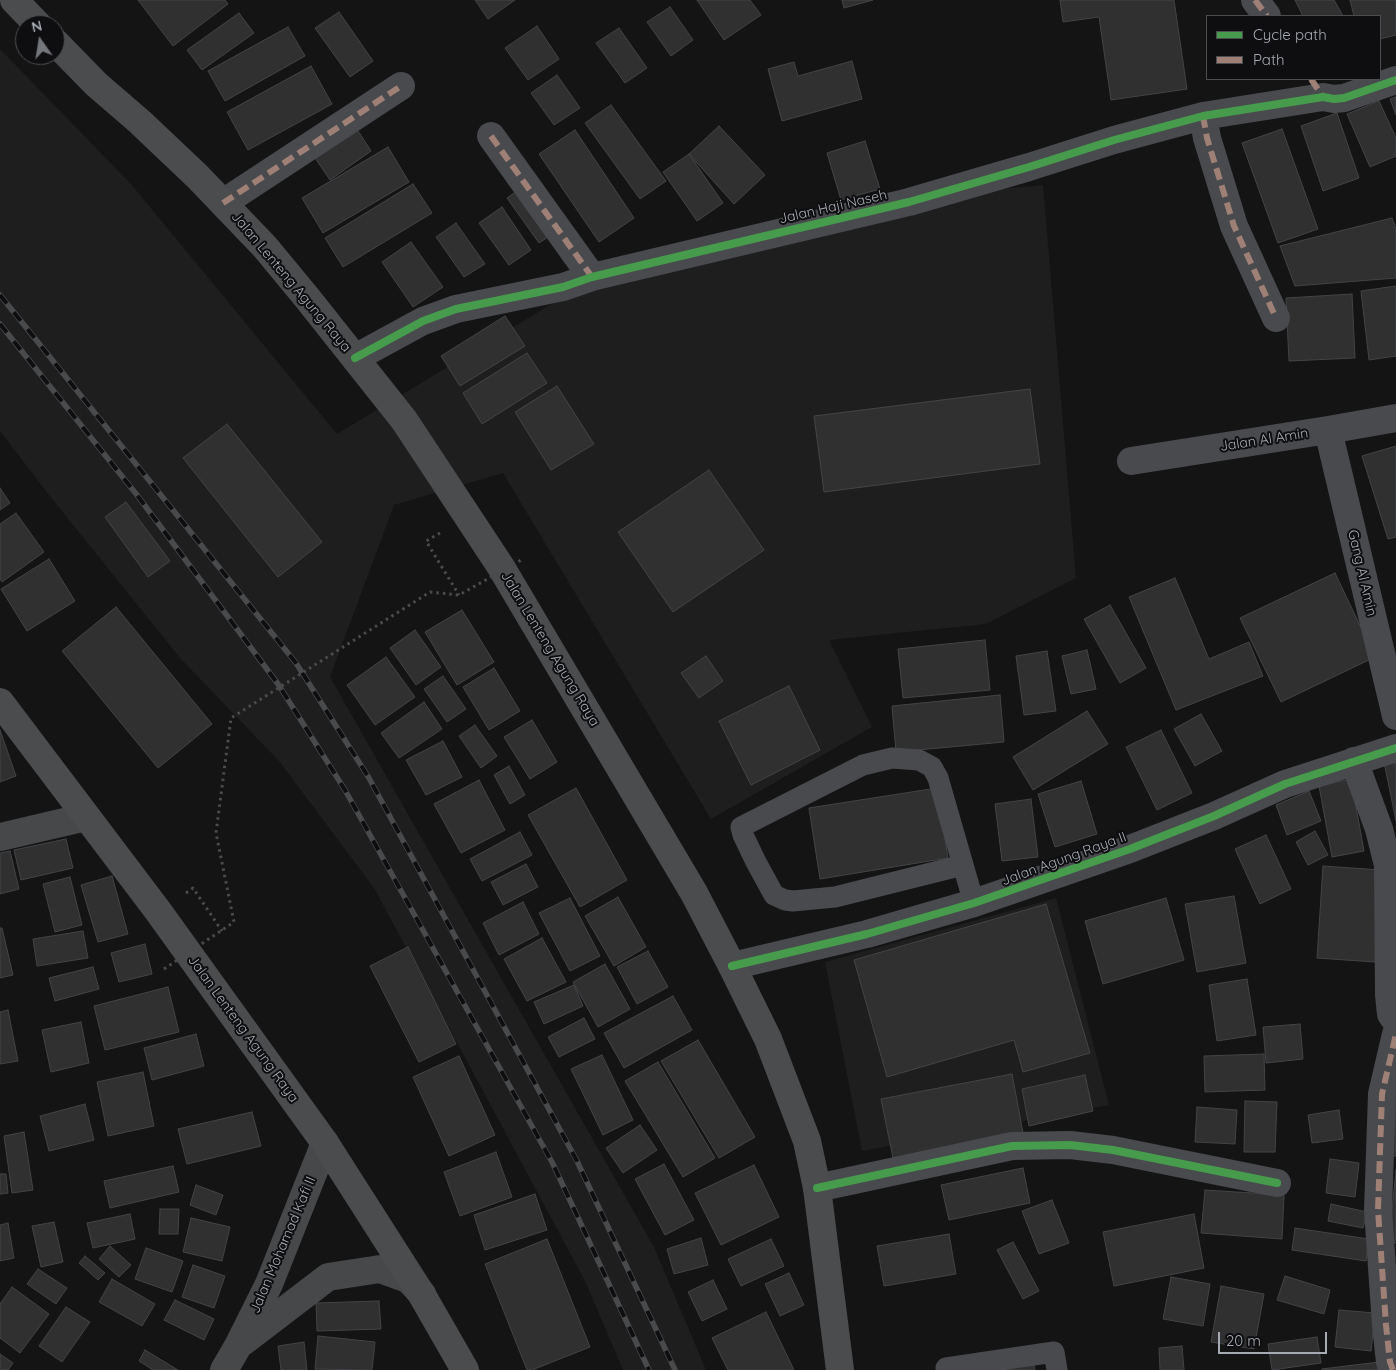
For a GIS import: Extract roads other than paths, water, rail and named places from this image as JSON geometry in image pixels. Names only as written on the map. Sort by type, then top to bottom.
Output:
[{"type":"main road","points":[[14,0],[28,15]]},
{"type":"main road","name":"Jalan Lenteng Agung Raya","points":[[65,52],[96,84],[140,122],[265,247],[404,420],[497,561],[694,893],[768,1039],[807,1141],[816,1188],[840,1370]]},
{"type":"main road","name":"Jalan Lenteng Agung Raya","points":[[0,702],[158,911],[325,1143],[422,1295],[465,1370]]},
{"type":"main road","points":[[0,837],[86,817]]},
{"type":"main road","name":"Jalan Mohamad Kafi II","points":[[224,1370],[269,1284],[325,1143]]},
{"type":"main road","name":"Jalan Mohamad Kafi II","points":[[238,1346],[328,1276],[380,1269],[408,1279],[422,1295]]},
{"type":"street","points":[[1255,0],[1266,15]]},
{"type":"street","points":[[1317,88],[1334,99],[1344,98],[1396,80]]},
{"type":"street","points":[[223,203],[401,86]]},
{"type":"street","name":"Jalan Haji Naseh","points":[[355,358],[423,321],[456,309],[563,287],[592,277],[909,202],[1114,140],[1317,88]]},
{"type":"street","points":[[1203,116],[1234,226],[1276,318]]},
{"type":"street","points":[[492,136],[592,277]]},
{"type":"street","name":"Jalan Al Amin","points":[[1131,461],[1396,418]]},
{"type":"street","name":"Gang Al Amin","points":[[1328,430],[1396,716]]},
{"type":"street","name":"Jalan Agung Raya II","points":[[732,966],[867,934],[974,903],[1130,849],[1214,816],[1285,784],[1396,748]]},
{"type":"street","points":[[1354,761],[1379,830],[1388,866],[1389,995],[1391,1014],[1396,1021]]},
{"type":"street","points":[[1393,1370],[1390,1362],[1386,1324],[1378,1210],[1382,1094],[1396,1034]]},
{"type":"street","points":[[816,1188],[1012,1146],[1070,1145],[1113,1150],[1277,1183]]},
{"type":"lane","points":[[963,865],[835,897],[793,902],[774,896],[742,835],[741,827],[863,766],[892,758],[919,760],[932,768],[938,778],[974,903]]},
{"type":"lane","points":[[941,1369],[1054,1352],[1057,1370]]},
{"type":"railway","points":[[0,295],[296,663],[369,778],[577,1161],[675,1370]]},
{"type":"railway","points":[[0,324],[137,495],[278,684],[345,790],[553,1164],[649,1370]]}]
